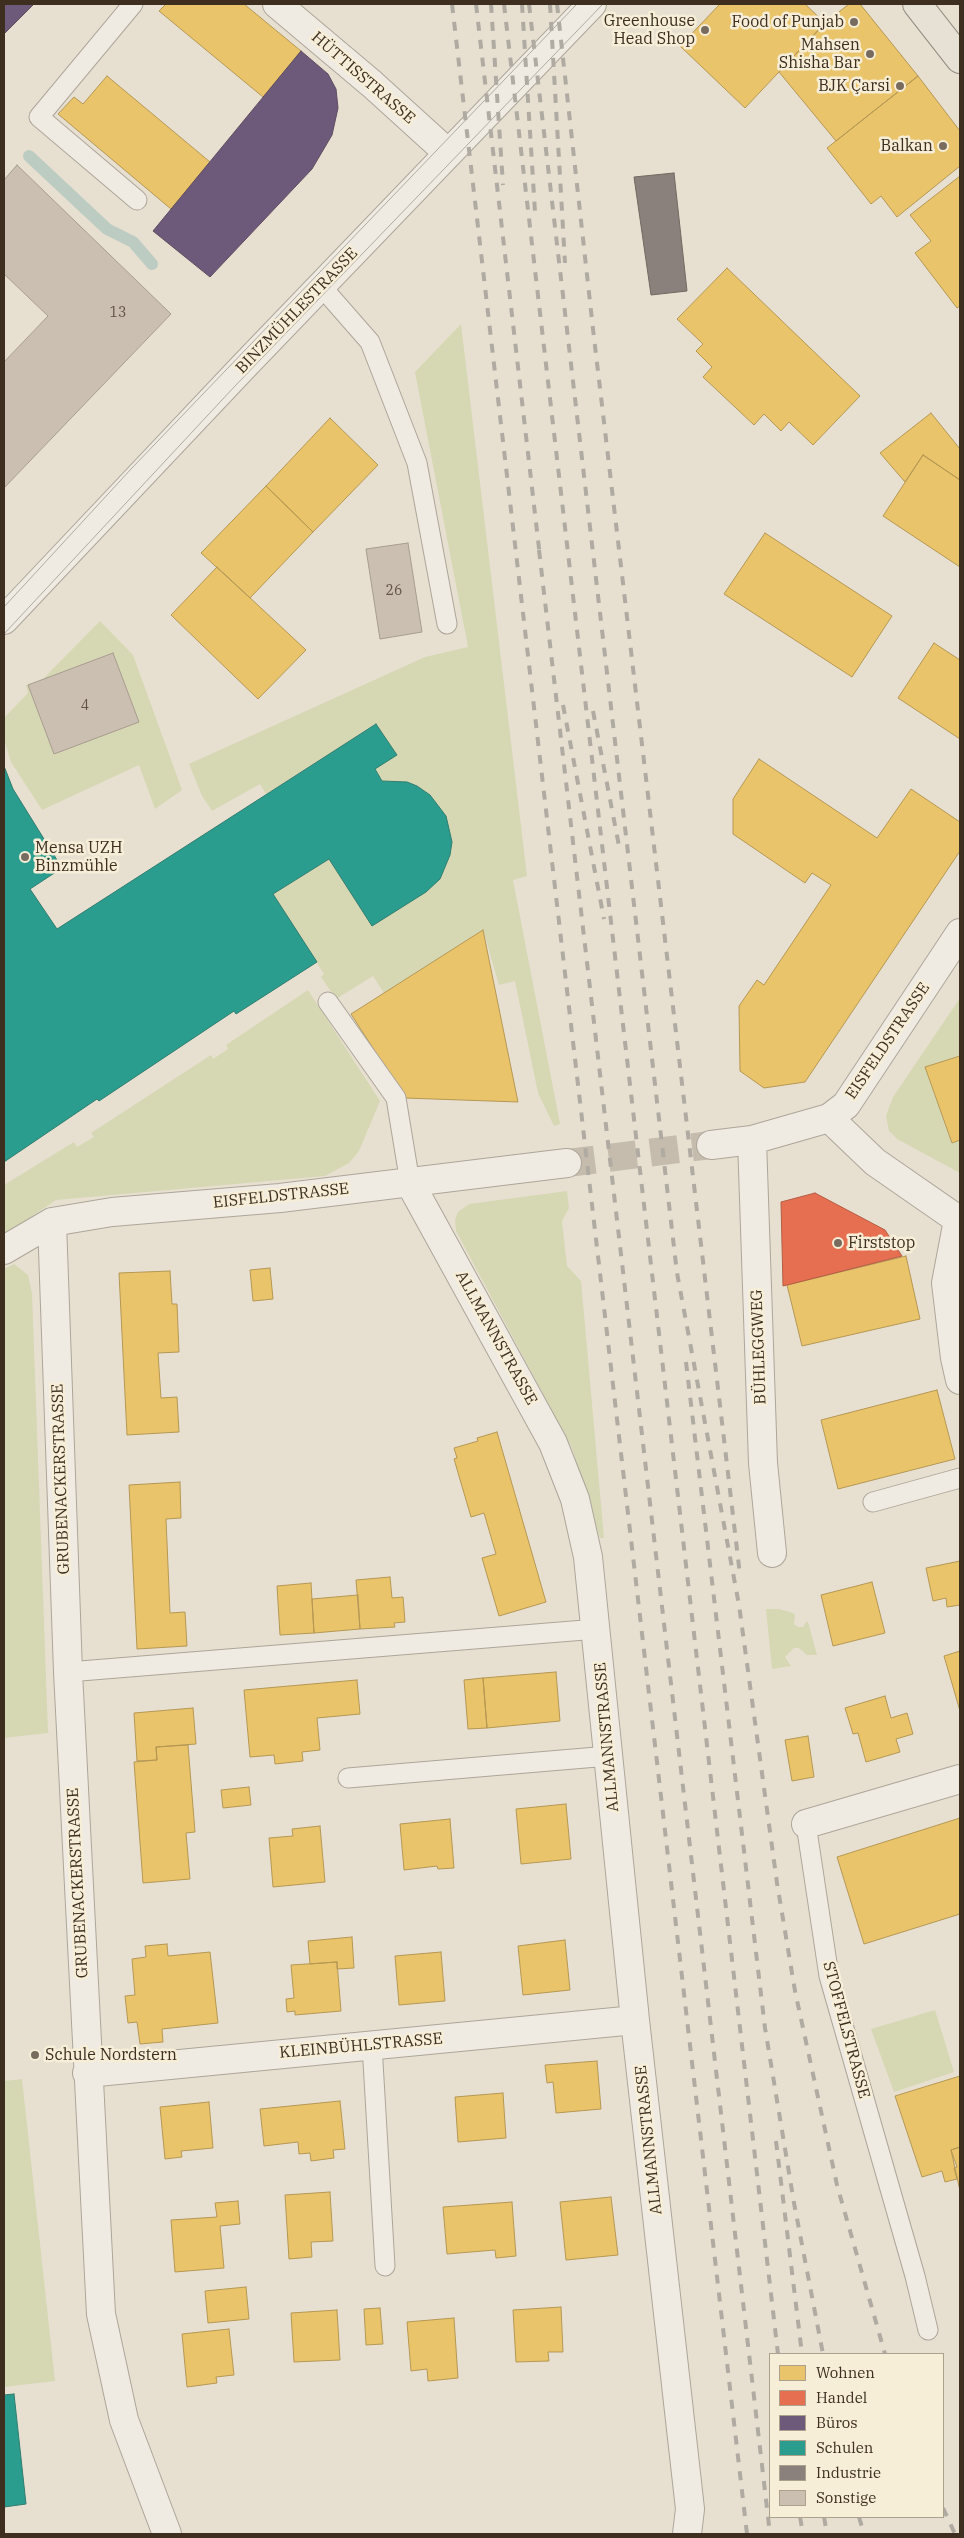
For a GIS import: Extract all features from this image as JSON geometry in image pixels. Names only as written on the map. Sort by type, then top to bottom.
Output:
[{"type":"main road","points":[[917,4],[960,59]]},
{"type":"street","name":"HÜTTISSTRASSE","points":[[277,4],[372,84],[448,153]]},
{"type":"street","name":"BINZMÜHLESTRASSE","points":[[4,620],[592,4]]},
{"type":"street","name":"EISFELDSTRASSE","points":[[711,1145],[752,1140],[828,1118],[846,1105],[960,933]]},
{"type":"street","points":[[828,1118],[875,1162],[959,1220],[946,1283],[955,1358],[960,1380]]},
{"type":"street","name":"BÜHLEGGWEG","points":[[752,1140],[763,1463],[772,1553]]},
{"type":"street","name":"EISFELDSTRASSE","points":[[4,1250],[52,1222],[112,1212],[280,1198],[567,1163]]},
{"type":"street","name":"ALLMANNSTRASSE","points":[[410,1183],[553,1444],[575,1498],[588,1557],[597,1629],[635,2020],[690,2509],[687,2534]]},
{"type":"street","name":"GRUBENACKERSTRASSE","points":[[52,1222],[68,1672],[100,2314],[124,2420],[167,2534]]},
{"type":"street","name":"STOFFELSTRASSE","points":[[806,1824],[960,1779]]},
{"type":"street","name":"KLEINBÜHLSTRASSE","points":[[87,2072],[635,2020]]},
{"type":"lane","points":[[133,4],[39,118],[138,200]]},
{"type":"lane","points":[[321,286],[370,342],[417,463],[447,624]]},
{"type":"lane","name":"ALLMANNSTRASSE","points":[[328,1002],[396,1098],[410,1183]]},
{"type":"lane","points":[[874,1502],[960,1478]]},
{"type":"lane","points":[[68,1672],[597,1629]]},
{"type":"lane","points":[[348,1778],[608,1756]]},
{"type":"lane","name":"STOFFELSTRASSE","points":[[806,1824],[829,1976],[915,2276],[928,2330]]},
{"type":"lane","points":[[372,2045],[385,2266]]},
{"type":"green space","points":[[461,324],[527,876],[513,880],[560,1124],[554,1126],[538,1093],[515,981],[499,985],[483,930],[384,993],[373,976],[336,999],[321,977],[324,974],[273,894],[329,859],[372,926],[425,892],[440,879],[450,855],[452,842],[446,816],[430,795],[417,786],[407,782],[382,781],[375,769],[397,755],[376,724],[266,794],[260,784],[212,811],[202,796],[189,764],[425,657],[468,647],[415,372]]},
{"type":"green space","points":[[100,621],[133,655],[182,790],[155,809],[139,765],[42,810],[11,762],[4,739],[4,718],[28,693],[26,685],[43,679]]},
{"type":"green space","points":[[308,990],[380,1101],[359,1151],[349,1163],[325,1176],[56,1200],[4,1235],[4,1185],[74,1142],[77,1147],[94,1137],[91,1133],[211,1055],[213,1059],[228,1049],[226,1045]]},
{"type":"green space","points":[[960,998],[960,1056],[925,1067],[952,1143],[960,1140],[960,1173],[897,1139],[889,1131],[886,1116],[893,1097]]},
{"type":"green space","points":[[567,1191],[569,1208],[562,1221],[567,1266],[581,1281],[604,1538],[600,1538],[572,1448],[456,1231],[455,1220],[458,1212],[469,1204]]},
{"type":"green space","points":[[14,1264],[28,1275],[32,1293],[48,1733],[4,1738],[4,1269]]},
{"type":"green space","points":[[766,1609],[779,1609],[793,1613],[795,1615],[794,1624],[798,1627],[803,1627],[808,1622],[817,1655],[807,1655],[799,1648],[794,1648],[785,1657],[791,1666],[772,1669]]},
{"type":"green space","points":[[935,2010],[954,2072],[894,2092],[871,2029]]},
{"type":"green space","points":[[22,2079],[55,2381],[4,2387],[4,2081]]},
{"type":"building: Wohnen","points":[[166,4],[244,4],[301,51],[263,97],[159,11]]},
{"type":"building: Wohnen","points":[[720,4],[805,4],[825,23],[745,108],[680,46]]},
{"type":"building: Wohnen","points":[[849,4],[860,4],[918,76],[836,141],[779,72],[825,23]]},
{"type":"building: Wohnen","points":[[107,76],[210,162],[171,209],[58,114],[74,97],[83,104]]},
{"type":"building: Wohnen","points":[[918,76],[960,131],[960,166],[897,217],[881,196],[871,204],[827,148]]},
{"type":"building: Wohnen","points":[[960,176],[960,306],[957,308],[915,253],[931,241],[910,215]]},
{"type":"building: Wohnen","points":[[727,268],[860,396],[813,445],[789,422],[781,431],[764,414],[754,425],[703,377],[712,367],[696,351],[703,344],[677,319]]},
{"type":"building: Wohnen","points":[[931,413],[960,449],[960,480],[923,455],[905,482],[880,453]]},
{"type":"building: Wohnen","points":[[330,418],[378,465],[313,532],[266,486]]},
{"type":"building: Wohnen","points":[[923,455],[960,480],[960,567],[883,516]]},
{"type":"building: Wohnen","points":[[266,486],[313,532],[250,598],[201,553]]},
{"type":"building: Wohnen","points":[[765,533],[892,616],[852,677],[724,594]]},
{"type":"building: Wohnen","points":[[217,567],[306,650],[258,699],[171,615]]},
{"type":"building: Wohnen","points":[[934,643],[960,660],[960,739],[898,698]]},
{"type":"building: Wohnen","points":[[759,759],[877,838],[911,789],[960,822],[960,851],[805,1082],[764,1088],[740,1071],[739,1006],[757,980],[764,985],[831,885],[812,873],[805,883],[733,834],[733,799]]},
{"type":"building: Wohnen","points":[[483,930],[518,1102],[405,1098],[351,1014]]},
{"type":"building: Wohnen","points":[[960,1056],[960,1140],[952,1143],[925,1067]]},
{"type":"building: Wohnen","points":[[906,1256],[920,1319],[802,1346],[787,1285]]},
{"type":"building: Wohnen","points":[[270,1268],[273,1299],[253,1301],[250,1270]]},
{"type":"building: Wohnen","points":[[170,1271],[172,1304],[177,1304],[179,1352],[158,1353],[161,1398],[177,1397],[179,1432],[127,1435],[119,1273]]},
{"type":"building: Wohnen","points":[[937,1390],[955,1459],[838,1489],[821,1420]]},
{"type":"building: Wohnen","points":[[497,1432],[546,1602],[499,1616],[482,1558],[496,1554],[484,1513],[471,1517],[454,1459],[457,1458],[454,1448],[478,1441],[477,1438]]},
{"type":"building: Wohnen","points":[[180,1482],[181,1518],[166,1519],[170,1613],[185,1612],[187,1646],[137,1649],[129,1485]]},
{"type":"building: Wohnen","points":[[960,1561],[960,1605],[947,1607],[946,1598],[933,1601],[926,1568]]},
{"type":"building: Wohnen","points":[[390,1577],[392,1598],[403,1597],[405,1622],[394,1623],[395,1627],[360,1629],[356,1580]]},
{"type":"building: Wohnen","points":[[872,1582],[885,1633],[833,1646],[821,1595]]},
{"type":"building: Wohnen","points":[[311,1583],[314,1633],[280,1635],[277,1586]]},
{"type":"building: Wohnen","points":[[358,1595],[360,1629],[314,1633],[312,1599]]},
{"type":"building: Wohnen","points":[[960,1651],[960,1711],[944,1656]]},
{"type":"building: Wohnen","points":[[556,1672],[560,1721],[487,1728],[483,1678]]},
{"type":"building: Wohnen","points":[[483,1678],[487,1728],[468,1729],[464,1680]]},
{"type":"building: Wohnen","points":[[357,1680],[360,1714],[317,1718],[320,1750],[302,1752],[303,1761],[275,1764],[274,1755],[250,1757],[244,1690]]},
{"type":"building: Wohnen","points":[[885,1696],[891,1718],[907,1713],[913,1734],[896,1739],[900,1752],[866,1762],[858,1733],[853,1734],[845,1708]]},
{"type":"building: Wohnen","points":[[193,1708],[196,1744],[156,1747],[157,1760],[137,1761],[134,1713]]},
{"type":"building: Wohnen","points":[[808,1736],[814,1777],[792,1781],[785,1740]]},
{"type":"building: Wohnen","points":[[188,1745],[195,1832],[186,1833],[190,1879],[143,1883],[134,1762],[157,1760],[156,1747]]},
{"type":"building: Wohnen","points":[[249,1787],[251,1805],[223,1808],[221,1790]]},
{"type":"building: Wohnen","points":[[566,1804],[571,1859],[521,1864],[516,1809]]},
{"type":"building: Wohnen","points":[[960,1818],[960,1914],[864,1944],[837,1857]]},
{"type":"building: Wohnen","points":[[450,1819],[454,1868],[438,1869],[437,1866],[404,1870],[400,1824]]},
{"type":"building: Wohnen","points":[[320,1826],[325,1882],[273,1887],[269,1838],[293,1836],[292,1829]]},
{"type":"building: Wohnen","points":[[352,1937],[354,1968],[337,1969],[337,1962],[310,1964],[308,1941]]},
{"type":"building: Wohnen","points":[[565,1940],[570,1990],[523,1995],[518,1946]]},
{"type":"building: Wohnen","points":[[167,1944],[168,1956],[210,1952],[218,2023],[162,2029],[163,2042],[140,2044],[137,2022],[128,2023],[125,1996],[135,1995],[132,1959],[146,1957],[145,1946]]},
{"type":"building: Wohnen","points":[[441,1952],[445,2001],[399,2005],[395,1956]]},
{"type":"building: Wohnen","points":[[337,1962],[341,2011],[295,2015],[295,2011],[287,2012],[286,1999],[294,1998],[291,1965]]},
{"type":"building: Wohnen","points":[[597,2061],[601,2109],[556,2113],[553,2082],[547,2083],[545,2065]]},
{"type":"building: Wohnen","points":[[960,2076],[960,2147],[951,2150],[957,2167],[954,2168],[957,2179],[945,2182],[942,2171],[922,2177],[895,2096]]},
{"type":"building: Wohnen","points":[[503,2093],[506,2138],[458,2142],[455,2097]]},
{"type":"building: Wohnen","points":[[340,2101],[345,2149],[333,2150],[334,2158],[311,2161],[310,2153],[299,2154],[298,2142],[264,2146],[260,2109]]},
{"type":"building: Wohnen","points":[[209,2102],[213,2148],[181,2151],[182,2157],[165,2159],[160,2107]]},
{"type":"building: Wohnen","points":[[960,2147],[960,2191],[951,2150]]},
{"type":"building: Wohnen","points":[[330,2192],[333,2241],[311,2242],[312,2257],[289,2259],[285,2195]]},
{"type":"building: Wohnen","points":[[611,2197],[618,2255],[566,2260],[560,2202]]},
{"type":"building: Wohnen","points":[[238,2201],[240,2224],[220,2226],[224,2268],[175,2272],[171,2220],[217,2217],[215,2203]]},
{"type":"building: Wohnen","points":[[512,2202],[516,2256],[496,2258],[495,2250],[447,2254],[443,2207]]},
{"type":"building: Wohnen","points":[[246,2287],[249,2319],[208,2323],[205,2291]]},
{"type":"building: Wohnen","points":[[561,2307],[563,2352],[548,2352],[549,2361],[516,2362],[513,2310]]},
{"type":"building: Wohnen","points":[[380,2308],[383,2344],[366,2345],[364,2309]]},
{"type":"building: Wohnen","points":[[337,2310],[340,2360],[294,2362],[291,2313]]},
{"type":"building: Wohnen","points":[[454,2318],[458,2378],[428,2381],[427,2369],[411,2371],[407,2322]]},
{"type":"building: Wohnen","points":[[229,2329],[234,2375],[216,2377],[217,2383],[187,2387],[182,2334]]},
{"type":"building: Handel","name":"Firststop","points":[[815,1193],[885,1230],[902,1256],[783,1286],[781,1202]]},
{"type":"building: Büros","points":[[4,4],[34,4],[4,34]]},
{"type":"building: Büros","points":[[301,51],[328,74],[336,89],[338,108],[332,135],[312,169],[210,277],[153,231]]},
{"type":"building: Schulen","points":[[376,724],[397,755],[375,769],[382,781],[407,782],[417,786],[430,795],[446,816],[452,842],[450,855],[440,879],[426,892],[372,926],[329,859],[273,894],[317,962],[236,1014],[234,1011],[99,1101],[97,1099],[4,1162],[4,766],[13,789],[62,868],[30,889],[57,929]]},
{"type":"building: Schulen","points":[[14,2394],[26,2504],[4,2507],[4,2395]]},
{"type":"building: Industrie","points":[[674,173],[687,291],[651,295],[634,177]]},
{"type":"building: Sonstige","points":[[17,165],[171,314],[4,488],[4,362],[48,316],[4,274],[4,180]]},
{"type":"building: Sonstige","points":[[408,543],[422,632],[380,639],[366,549]]},
{"type":"building: Sonstige","points":[[113,653],[139,722],[54,754],[28,685]]},
{"type":"waterway","points":[[29,156],[107,229],[133,242],[152,264]]},
{"type":"tunnel","points":[[567,1163],[711,1145]]},
{"type":"tram line","points":[[4,607],[131,469],[577,4]]},
{"type":"tram line","points":[[4,634],[235,386],[603,4]]},
{"type":"railway","points":[[452,4],[747,2534]]},
{"type":"railway","points":[[476,4],[540,557]]},
{"type":"railway","points":[[491,4],[503,185]]},
{"type":"railway","points":[[504,4],[778,2353]]},
{"type":"railway","points":[[522,4],[535,212]]},
{"type":"railway","points":[[529,4],[677,1273],[739,1605],[777,1883],[795,1991],[837,2185],[885,2353]]},
{"type":"railway","points":[[550,4],[565,263]]},
{"type":"railway","points":[[557,4],[593,329],[740,1575]]},
{"type":"railway","points":[[539,550],[770,2534]]},
{"type":"railway","points":[[563,705],[604,919]]},
{"type":"railway","points":[[593,711],[619,846]]},
{"type":"railway","points":[[686,1362],[765,2028],[794,2203],[823,2353]]},
{"type":"railway","points":[[776,2141],[802,2353]]},
{"type":"railway","points":[[944,2510],[955,2534]]},
{"type":"railway","points":[[800,2518],[803,2534]]},
{"type":"railway","points":[[824,2518],[827,2534]]},
{"type":"railway","points":[[859,2518],[864,2534]]},
{"type":"place","name":"Food of Punjab","points":[[854,22]]},
{"type":"place","name":"Greenhouse Head Shop","points":[[705,30]]},
{"type":"place","name":"Mahsen Shisha Bar","points":[[870,54]]},
{"type":"place","name":"BJK Çarsi","points":[[900,86]]},
{"type":"place","name":"Balkan","points":[[943,146]]},
{"type":"place","name":"Mensa UZH Binzmühle","points":[[25,857]]},
{"type":"place","name":"Firststop","points":[[838,1243]]},
{"type":"place","name":"Schule Nordstern","points":[[35,2055]]}]
